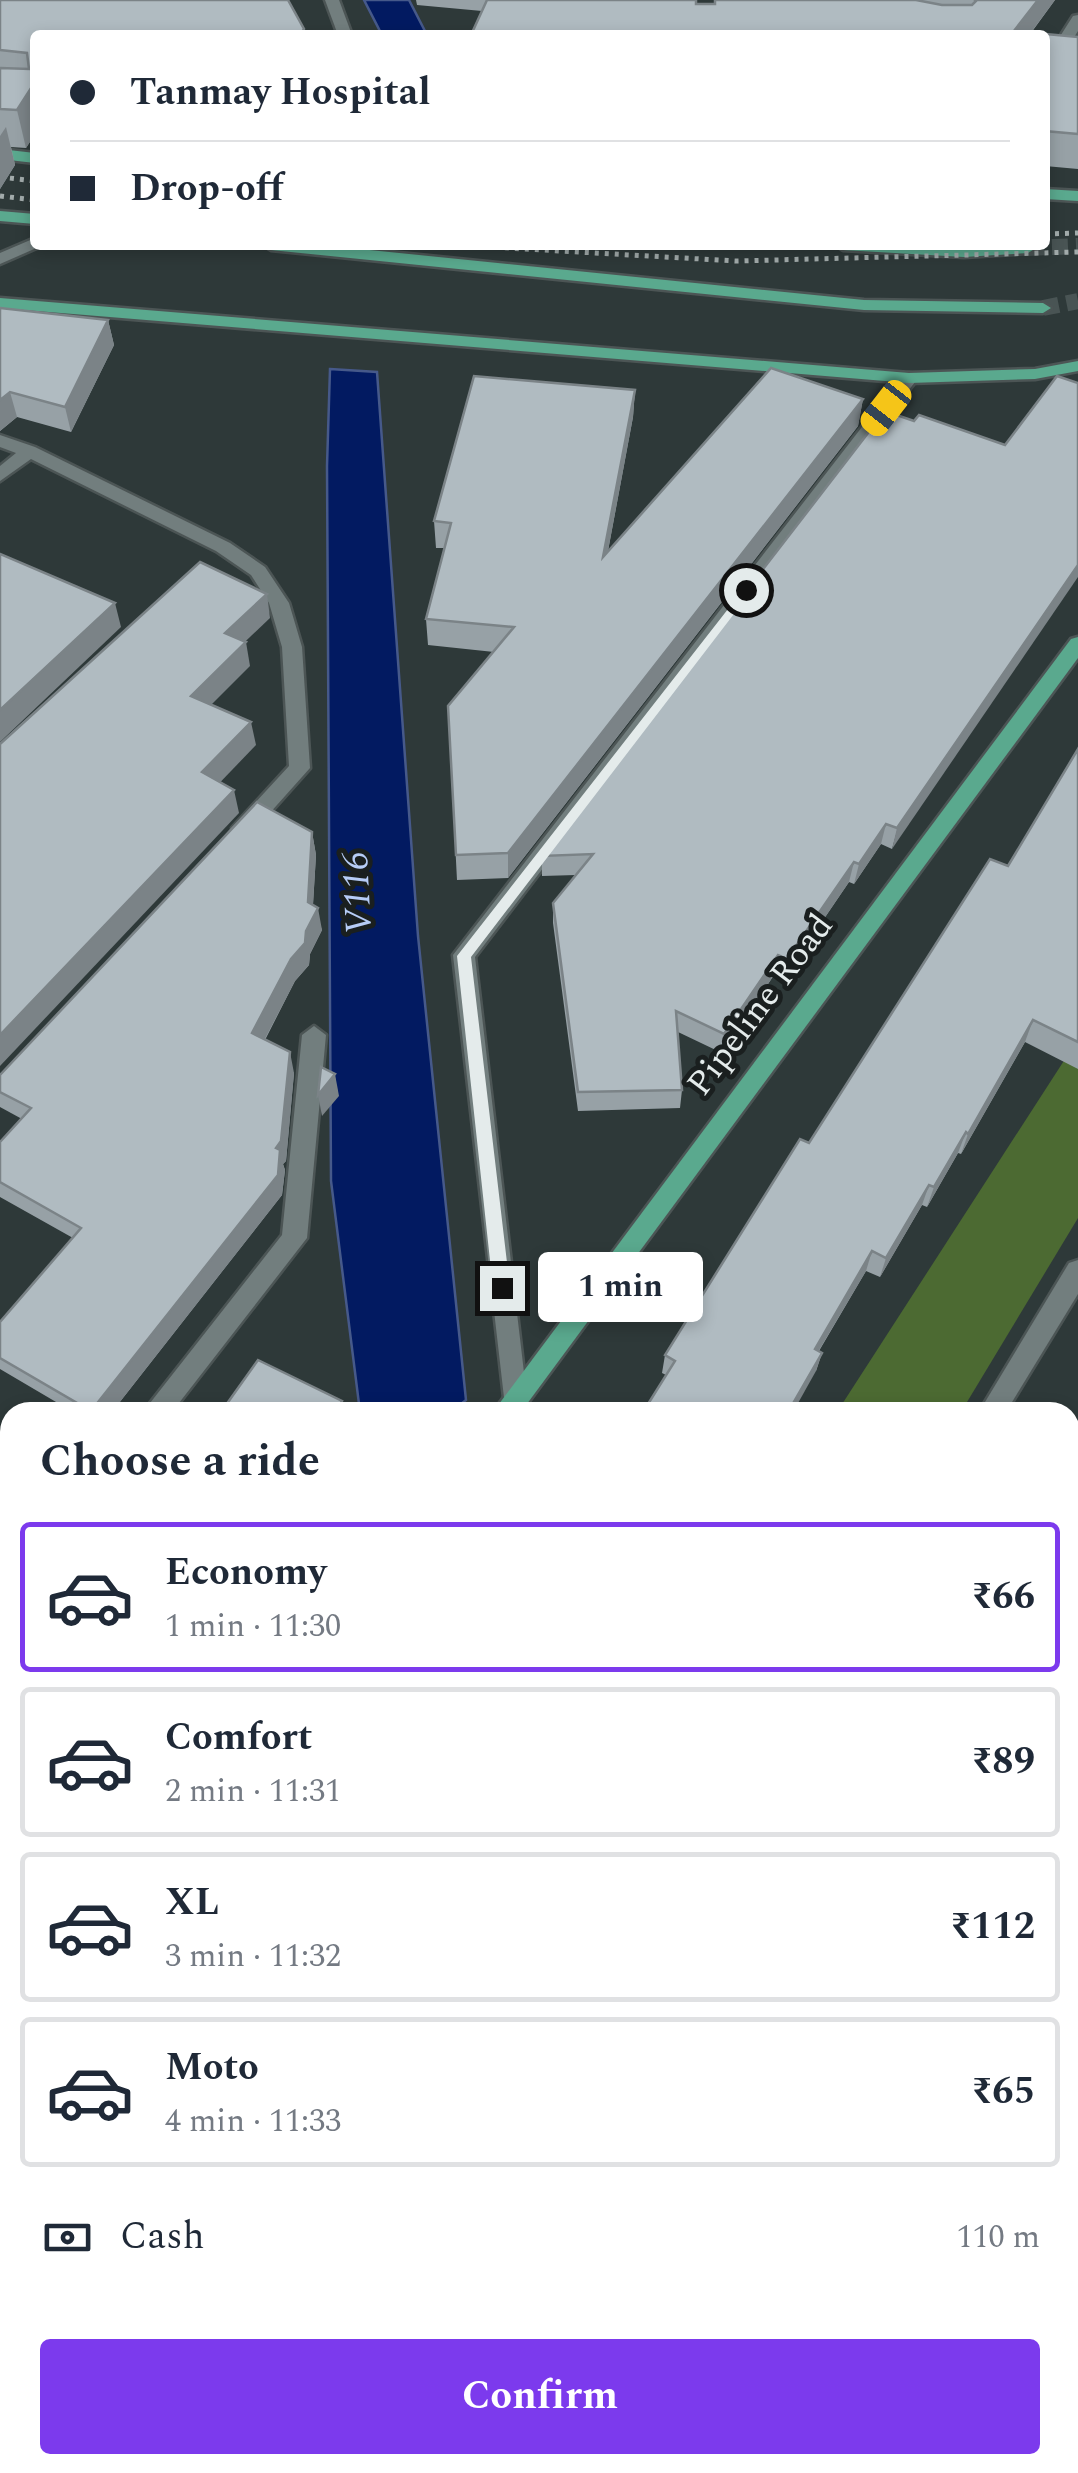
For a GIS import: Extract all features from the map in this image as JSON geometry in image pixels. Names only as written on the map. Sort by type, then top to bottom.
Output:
[{"type":"main road","points":[[0,154],[30,157]]},
{"type":"main road","points":[[1050,194],[1078,196]]},
{"type":"main road","points":[[0,216],[30,219]]},
{"type":"main road","points":[[317,250],[864,305],[1043,308]]},
{"type":"main road","points":[[929,250],[996,250]]},
{"type":"main road","points":[[0,303],[910,378],[1036,374],[1076,367]]},
{"type":"main road","name":"Pipeline Road","points":[[512,1402],[1078,644]]},
{"type":"street","points":[[332,0],[342,30]]},
{"type":"street","points":[[1050,53],[1056,54],[1078,19]]},
{"type":"street","points":[[0,259],[30,245]]},
{"type":"street","points":[[510,1402],[464,956],[910,378]]},
{"type":"street","points":[[0,440],[29,450],[258,572],[279,602],[292,647],[300,768],[232,840]]},
{"type":"street","points":[[0,475],[29,450]]},
{"type":"street","points":[[164,1402],[294,1238],[314,1035]]},
{"type":"street","points":[[998,1402],[1078,1272]]},
{"type":"green space","points":[[1078,1039],[1078,1218],[967,1402],[843,1402]]},
{"type":"water","points":[[364,0],[409,0],[424,30],[379,30]]},
{"type":"water","name":"V116","points":[[330,369],[377,372],[418,936],[464,1402],[359,1402],[331,1181],[327,466]]},
{"type":"building","points":[[0,0],[288,0],[304,29],[30,30],[30,90],[17,110],[0,109],[0,68],[29,69],[27,53],[0,50]]},
{"type":"building","points":[[487,0],[696,0],[696,4],[715,4],[715,0],[916,0],[972,5],[975,0],[1038,0],[1015,30],[473,30]]},
{"type":"building","points":[[1050,34],[1078,37],[1078,134],[1050,131]]},
{"type":"building","points":[[0,308],[108,320],[65,407],[10,392],[0,400]]},
{"type":"building","points":[[771,368],[863,399],[508,853],[456,855],[448,706],[514,627],[426,619],[451,523],[434,521],[474,376],[635,390],[603,557]]},
{"type":"building","points":[[1057,376],[1078,383],[1078,565],[897,828],[886,824],[859,864],[854,862],[787,959],[778,955],[724,1034],[676,1011],[682,1090],[578,1092],[553,903],[593,854],[542,856],[885,411],[914,421],[919,415],[1005,445]]},
{"type":"building","points":[[0,554],[115,603],[0,710]]},
{"type":"building","points":[[200,562],[267,594],[225,633],[246,642],[191,696],[251,722],[202,772],[234,790],[0,1035],[0,744]]},
{"type":"building","points":[[1078,749],[1078,1042],[1033,1020],[968,1134],[934,1187],[929,1185],[886,1258],[872,1251],[815,1349],[822,1353],[794,1402],[649,1402],[675,1361],[665,1355],[800,1139],[809,1143],[990,859],[1008,866]]},
{"type":"building","points":[[257,802],[312,832],[308,902],[318,908],[306,931],[305,943],[291,959],[252,1033],[290,1052],[281,1141],[276,1148],[280,1150],[278,1175],[98,1402],[76,1402],[0,1358],[0,1322],[81,1228],[0,1182],[0,1142],[31,1108],[0,1092],[0,1075]]},
{"type":"building","points":[[321,1067],[335,1074],[318,1095]]},
{"type":"building","points":[[258,1360],[342,1401],[341,1402],[228,1402]]},
{"type":"tunnel","points":[[1050,247],[1078,246]]},
{"type":"tunnel","points":[[1043,308],[1078,301]]},
{"type":"railway","points":[[0,177],[30,180]]},
{"type":"railway","points":[[0,196],[30,199]]},
{"type":"railway","points":[[1050,234],[1078,233]]},
{"type":"railway","points":[[543,250],[736,261],[1078,252]]},
{"type":"route","points":[[502,1288],[464,956],[746,590]]}]
